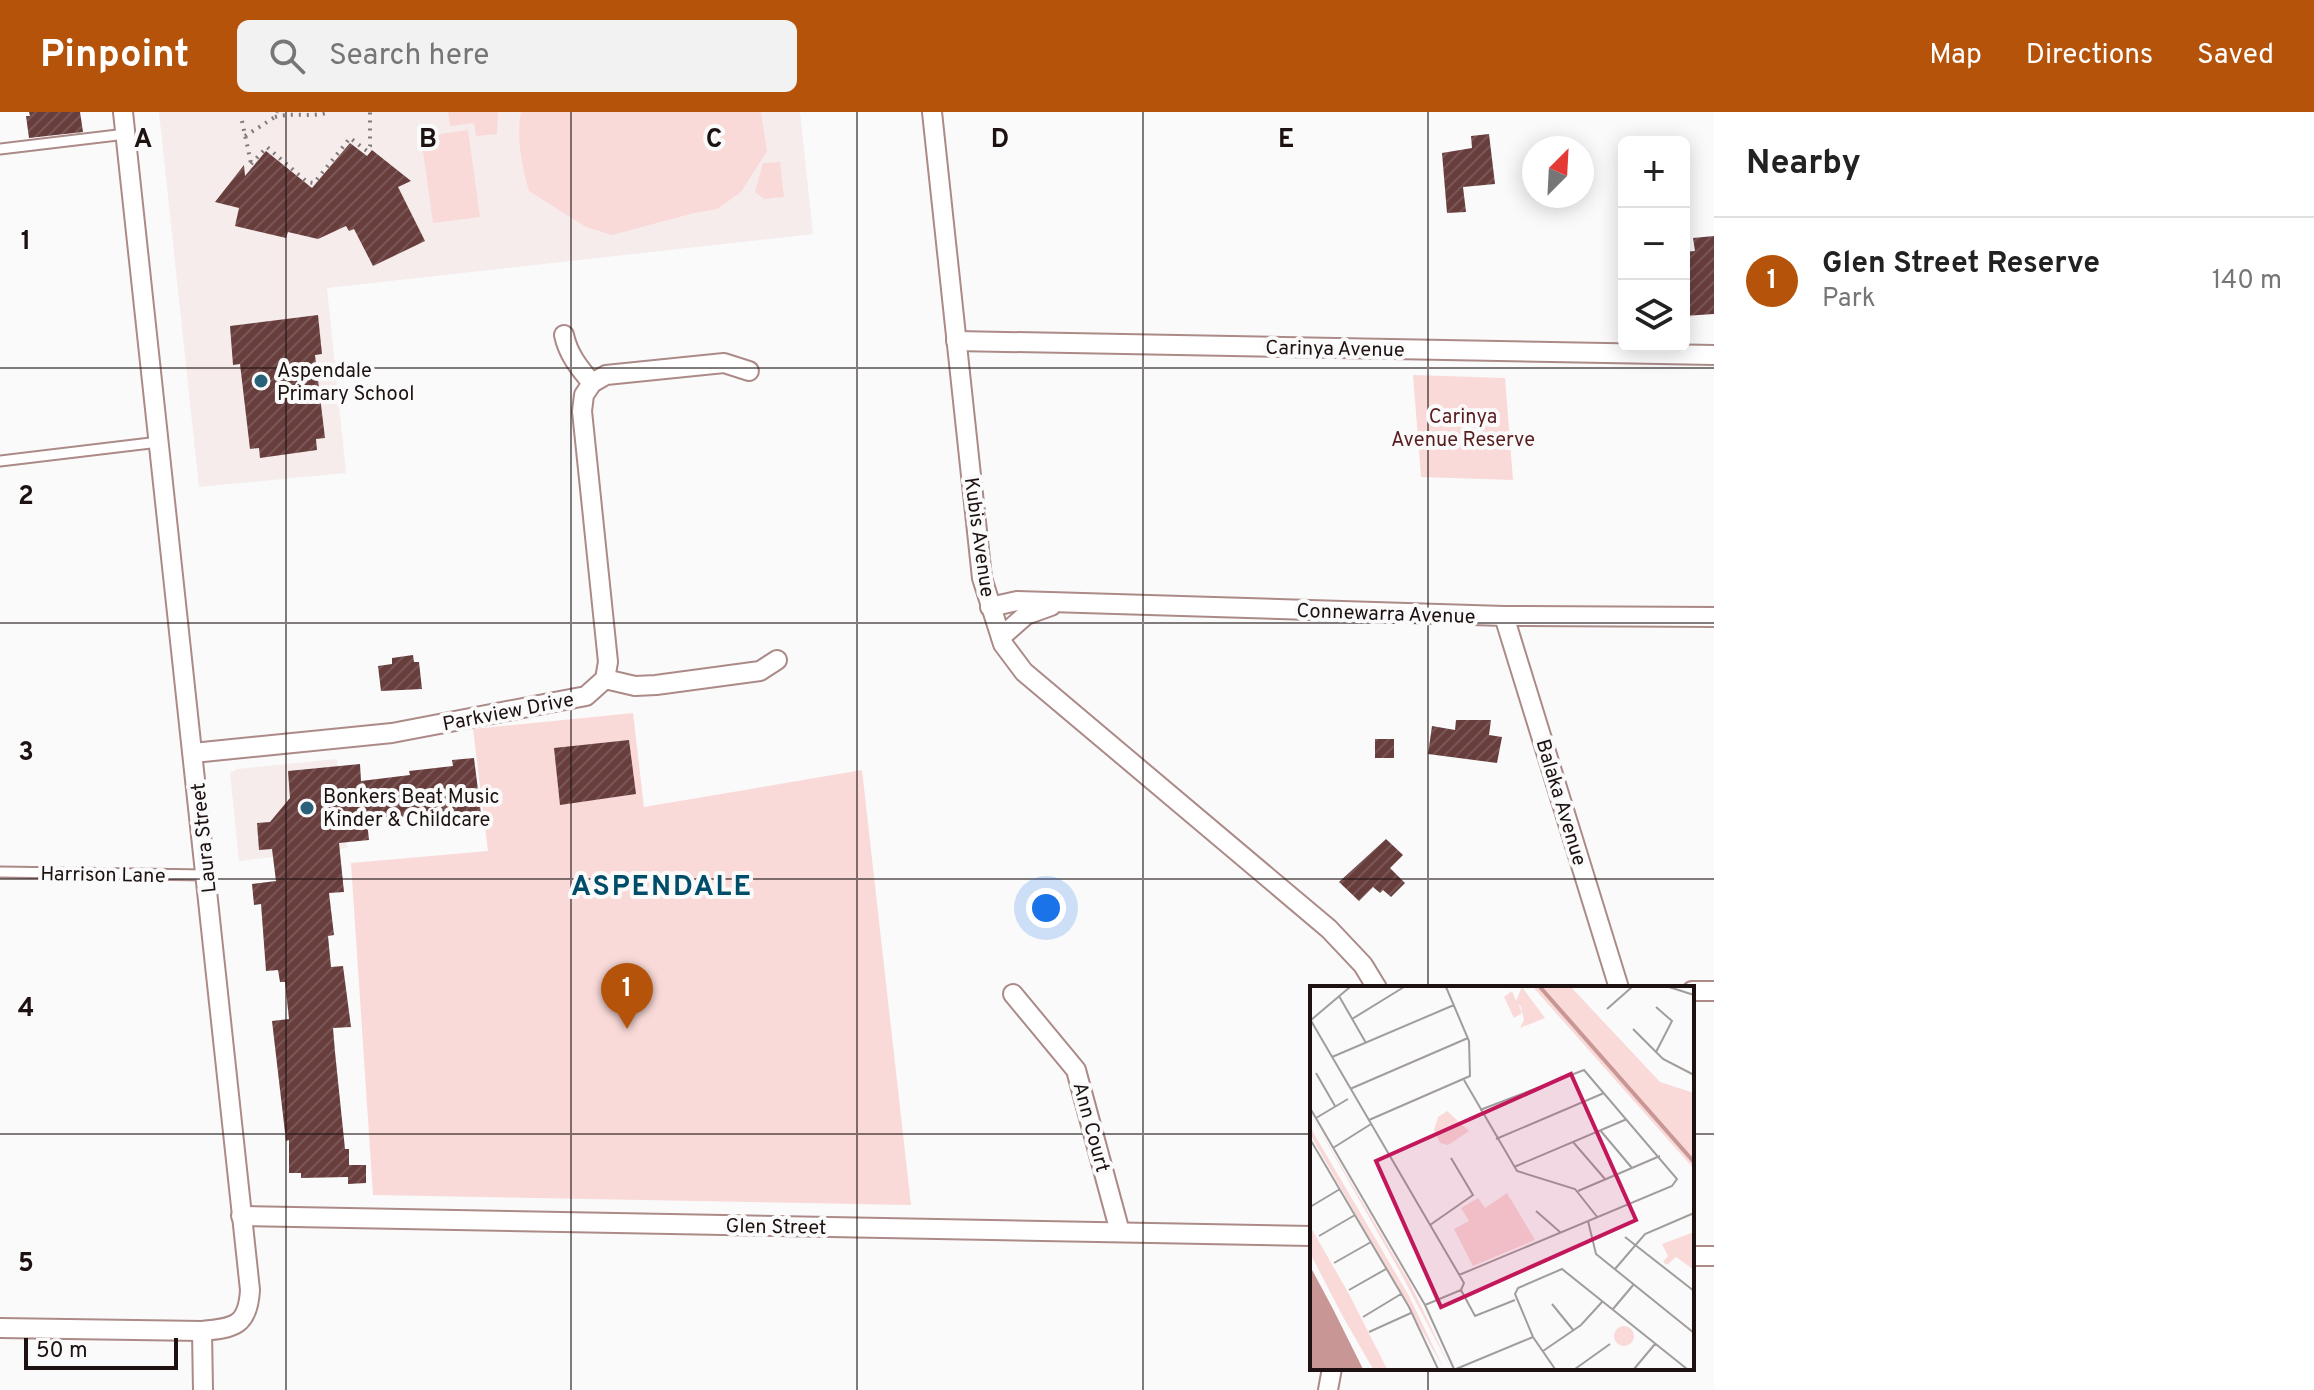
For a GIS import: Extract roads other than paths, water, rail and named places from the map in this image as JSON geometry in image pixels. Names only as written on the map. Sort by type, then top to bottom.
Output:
[{"type":"street","name":"Laura Street","points":[[0,1328],[228,1329],[243,1319],[249,1308],[250,1290],[207,875],[123,112]]},
{"type":"street","name":"Kubis Avenue","points":[[932,112],[982,578],[1003,644],[1024,672],[1329,929],[1363,965],[1376,986]]},
{"type":"street","points":[[564,335],[566,346],[577,366],[592,383]]},
{"type":"street","name":"Carinya Avenue","points":[[956,341],[1714,355]]},
{"type":"street","points":[[749,371],[724,363],[606,375],[592,383],[584,395],[582,411],[608,662],[605,679],[635,686],[656,685],[760,671],[777,660]]},
{"type":"street","name":"Connewarra Avenue","points":[[990,607],[1017,601],[1504,616],[1714,617]]},
{"type":"street","name":"Connewarra Avenue","points":[[1001,637],[1026,615],[1057,604]]},
{"type":"street","name":"Balaka Avenue","points":[[1504,616],[1618,986]]},
{"type":"street","name":"Parkview Drive","points":[[193,753],[392,733],[586,696],[605,679]]},
{"type":"street","name":"Ann Court","points":[[1013,994],[1076,1070],[1120,1232]]},
{"type":"street","name":"Glen Street","points":[[241,1216],[1310,1236]]},
{"type":"street","points":[[202,1331],[203,1390]]},
{"type":"street","points":[[1328,1390],[1332,1370]]},
{"type":"lane","points":[[0,149],[126,134]]},
{"type":"lane","points":[[0,461],[159,442]]},
{"type":"lane","name":"Harrison Lane","points":[[0,872],[207,875]]},
{"type":"place","name":"Aspendale Primary School","points":[[261,381]]},
{"type":"place","name":"Bonkers Beat Music Kinder & Childcare","points":[[307,808]]},
{"type":"place","name":"Glen Street Reserve","points":[[627,1029]]},
{"type":"district","name":"ASPENDALE","points":[[662,885]]},
{"type":"park label","name":"Carinya Avenue Reserve","points":[[1463,428]]}]
